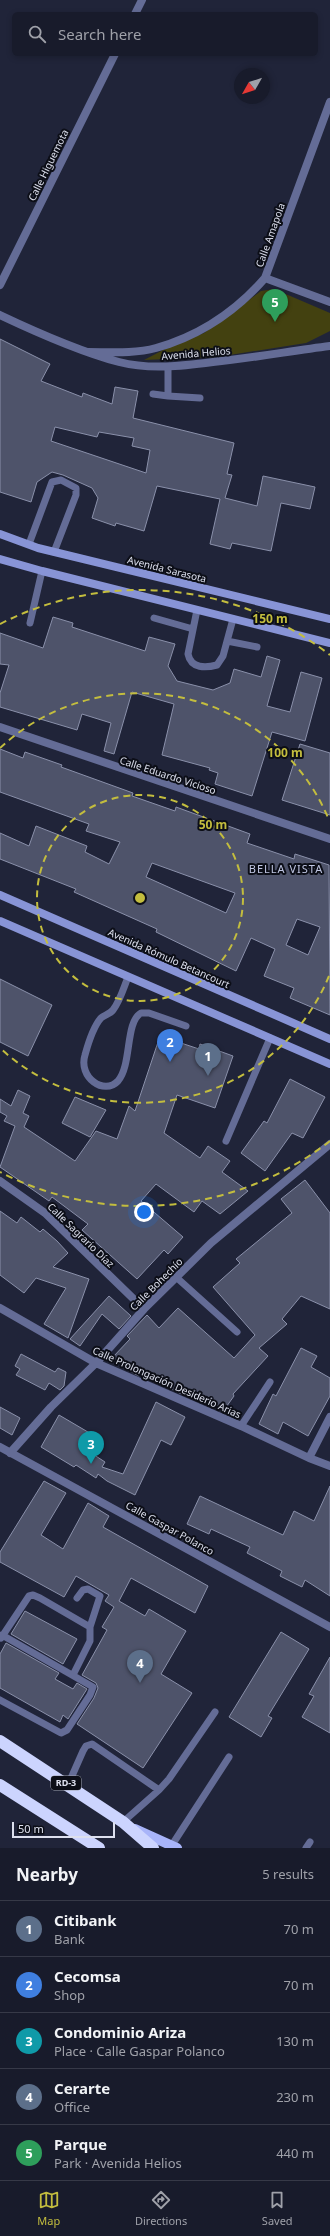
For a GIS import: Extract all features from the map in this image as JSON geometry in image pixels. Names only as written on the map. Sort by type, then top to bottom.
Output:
[{"type":"highway","name":"RD-3","points":[[0,1741],[127,1825],[153,1848]]},
{"type":"highway","points":[[0,1785],[99,1848]]},
{"type":"main road","name":"Avenida Sarasota","points":[[0,534],[54,552],[330,619]]},
{"type":"main road","points":[[0,559],[42,571],[330,643]]},
{"type":"main road","name":"Avenida Rómulo Betancourt","points":[[0,895],[330,1039]]},
{"type":"main road","points":[[1,923],[330,1064]]},
{"type":"main road","name":"RD-3","points":[[127,1825],[174,1847]]},
{"type":"street","points":[[136,12],[142,0]]},
{"type":"street","name":"Calle Higuemota","points":[[0,285],[114,56]]},
{"type":"street","name":"Calle Amapola","points":[[88,352],[120,352],[155,348],[186,337],[221,319],[248,296],[265,278],[330,102]]},
{"type":"street","points":[[265,278],[330,302]]},
{"type":"street","name":"Avenida Helios","points":[[0,316],[43,335],[120,362],[168,367],[244,359],[330,346]]},
{"type":"street","name":"Calle Eduardo Vicioso","points":[[0,727],[330,839]]},
{"type":"street","name":"Calle Bohechío","points":[[10,1452],[51,1407],[96,1363],[144,1309],[211,1243],[330,1144]]},
{"type":"street","name":"Calle Sagrario Díaz","points":[[0,1181],[45,1213],[144,1309]]},
{"type":"street","name":"Calle Prolongación Desiderio Arias","points":[[0,1308],[96,1363],[330,1466]]},
{"type":"street","points":[[309,1458],[330,1417]]},
{"type":"street","name":"Calle Gaspar Polanco","points":[[0,1447],[330,1627]]},
{"type":"lane","points":[[168,367],[168,396]]},
{"type":"lane","points":[[153,394],[200,398]]},
{"type":"lane","points":[[29,544],[52,482],[61,480],[76,488],[76,495],[54,552]]},
{"type":"lane","points":[[30,623],[42,571]]},
{"type":"lane","points":[[197,610],[188,659],[202,668],[217,665],[224,656],[233,619]]},
{"type":"lane","points":[[154,618],[193,630]]},
{"type":"lane","points":[[227,641],[257,647]]},
{"type":"lane","points":[[128,977],[114,1008],[96,1024],[82,1063],[84,1072],[88,1077],[103,1086],[109,1086],[118,1080],[125,1063],[134,1019],[141,1013],[149,1014],[186,1026]]},
{"type":"lane","points":[[226,1141],[270,1038]]},
{"type":"lane","points":[[176,1277],[237,1332]]},
{"type":"lane","points":[[241,1426],[270,1382]]},
{"type":"lane","points":[[74,1675],[90,1641],[90,1627],[100,1596],[88,1589],[83,1590],[77,1598]]},
{"type":"lane","points":[[0,1700],[61,1733],[64,1732],[90,1695],[93,1687],[74,1675],[1,1637],[31,1595],[40,1598],[90,1627]]},
{"type":"lane","points":[[127,1825],[169,1779],[215,1712]]},
{"type":"lane","points":[[68,1785],[83,1751],[86,1746],[92,1744],[159,1790]]},
{"type":"lane","points":[[174,1847],[229,1757]]},
{"type":"shaded area","points":[[274,289],[330,313],[330,331],[306,343],[217,357],[144,360],[167,348],[204,333],[261,291]]},
{"type":"building","points":[[0,339],[50,364],[41,381],[82,397],[83,393],[112,404],[115,387],[138,391],[133,418],[234,443],[227,474],[232,475],[225,498],[257,506],[263,476],[315,487],[310,509],[281,503],[271,551],[232,543],[230,549],[210,544],[220,499],[157,486],[144,531],[116,523],[115,526],[92,518],[98,498],[92,488],[63,475],[52,472],[37,482],[31,502],[0,492]],"holes":[[[55,427],[97,437],[99,432],[134,438],[132,446],[150,450],[146,473],[51,441]]]},
{"type":"building","points":[[53,617],[73,623],[72,627],[145,651],[149,637],[175,644],[168,666],[177,681],[213,690],[230,683],[234,669],[261,677],[267,656],[280,660],[267,706],[290,712],[301,672],[322,678],[305,741],[272,732],[252,796],[215,784],[218,773],[209,770],[210,768],[162,755],[174,704],[132,692],[114,754],[104,751],[111,723],[82,714],[77,730],[0,707],[0,693],[9,665],[0,664],[0,633],[43,648]]},
{"type":"building","points":[[300,744],[330,753],[330,815],[282,800]]},
{"type":"building","points":[[0,749],[23,758],[25,752],[62,765],[61,767],[133,793],[132,796],[175,811],[176,807],[250,834],[247,843],[294,859],[295,854],[329,865],[330,1015],[290,998],[294,988],[264,976],[275,949],[251,938],[236,971],[156,932],[157,929],[74,892],[76,889],[0,859],[0,833],[29,846],[36,826],[87,846],[85,852],[109,864],[120,842],[86,831],[89,824],[0,792]],"holes":[[[152,863],[235,893],[226,913],[146,877]],[[297,919],[320,927],[308,955],[286,945]]]},
{"type":"building","points":[[0,979],[52,1005],[28,1056],[0,1042]]},
{"type":"building","points":[[160,1036],[199,1049],[200,1044],[233,1056],[215,1108],[177,1095],[164,1133],[200,1158],[208,1146],[230,1161],[222,1172],[248,1191],[220,1214],[202,1201],[194,1212],[156,1184],[141,1201],[183,1237],[168,1254],[164,1250],[137,1279],[82,1230],[88,1224],[52,1197],[49,1201],[0,1167],[15,1126],[4,1121],[7,1116],[0,1112],[0,1099],[11,1106],[18,1090],[30,1096],[23,1113],[29,1116],[24,1127],[75,1161],[96,1131],[117,1139],[129,1106],[135,1111]]},
{"type":"building","points":[[290,1079],[325,1097],[303,1138],[292,1133],[265,1171],[241,1153],[264,1121],[267,1123]]},
{"type":"building","points":[[75,1097],[106,1110],[90,1137],[62,1123]]},
{"type":"building","points":[[305,1180],[330,1213],[330,1309],[301,1296],[282,1319],[287,1324],[259,1348],[268,1356],[233,1394],[234,1396],[224,1410],[207,1397],[203,1403],[189,1391],[184,1395],[175,1391],[159,1379],[155,1382],[143,1371],[139,1376],[113,1357],[130,1339],[127,1336],[147,1315],[159,1328],[178,1308],[234,1358],[255,1335],[213,1287],[240,1263],[236,1259],[292,1213],[281,1199]]},
{"type":"building","points":[[0,1211],[17,1223],[21,1217],[40,1232],[43,1229],[57,1241],[68,1253],[53,1267],[89,1279],[68,1338],[44,1324],[66,1288],[36,1278],[24,1293],[0,1275]]},
{"type":"building","points":[[109,1296],[131,1316],[119,1329],[102,1314],[80,1346],[70,1339]]},
{"type":"building","points":[[301,1348],[317,1356],[311,1367],[330,1378],[330,1396],[308,1436],[283,1422],[278,1434],[259,1424],[273,1394],[276,1396]]},
{"type":"building","points":[[21,1354],[55,1372],[58,1368],[66,1372],[64,1386],[60,1390],[49,1383],[45,1390],[16,1375],[20,1369],[15,1366]]},
{"type":"building","points":[[156,1402],[185,1417],[171,1445],[161,1440],[135,1495],[107,1481],[98,1474],[96,1478],[76,1465],[74,1467],[41,1447],[59,1415],[93,1435],[85,1449],[105,1462],[102,1467],[123,1474]]},
{"type":"building","points":[[0,1407],[20,1418],[12,1435],[0,1428]]},
{"type":"building","points":[[44,1481],[66,1493],[41,1535],[63,1549],[88,1503],[109,1516],[103,1527],[208,1586],[195,1613],[131,1578],[119,1601],[145,1616],[149,1609],[186,1631],[161,1674],[192,1693],[143,1768],[77,1724],[94,1698],[98,1688],[96,1683],[82,1675],[107,1630],[102,1627],[114,1607],[105,1601],[109,1595],[76,1576],[64,1597],[0,1562],[0,1552]]},
{"type":"building","points":[[330,1486],[330,1596],[305,1580],[302,1587],[280,1576],[282,1571],[247,1553],[250,1547],[211,1529],[209,1534],[187,1524],[200,1496],[283,1535],[294,1511],[314,1521]]},
{"type":"building","points":[[25,1611],[77,1639],[63,1664],[11,1634]]},
{"type":"building","points":[[281,1632],[309,1649],[268,1716],[272,1718],[261,1737],[229,1717]]},
{"type":"building","points":[[6,1643],[59,1673],[55,1679],[73,1689],[77,1683],[87,1689],[68,1719],[63,1715],[60,1722],[0,1688],[0,1654]]},
{"type":"building","points":[[330,1657],[330,1733],[302,1717],[314,1696],[309,1694]]},
{"type":"place","name":"Parque","points":[[275,322]]},
{"type":"place","name":"Cecomsa","points":[[170,1062]]},
{"type":"place","name":"Citibank","points":[[208,1076]]},
{"type":"place","name":"Condominio Ariza","points":[[91,1464]]},
{"type":"place","name":"Cerarte","points":[[140,1683]]},
{"type":"district","name":"BELLA VISTA","points":[[286,869]]}]
